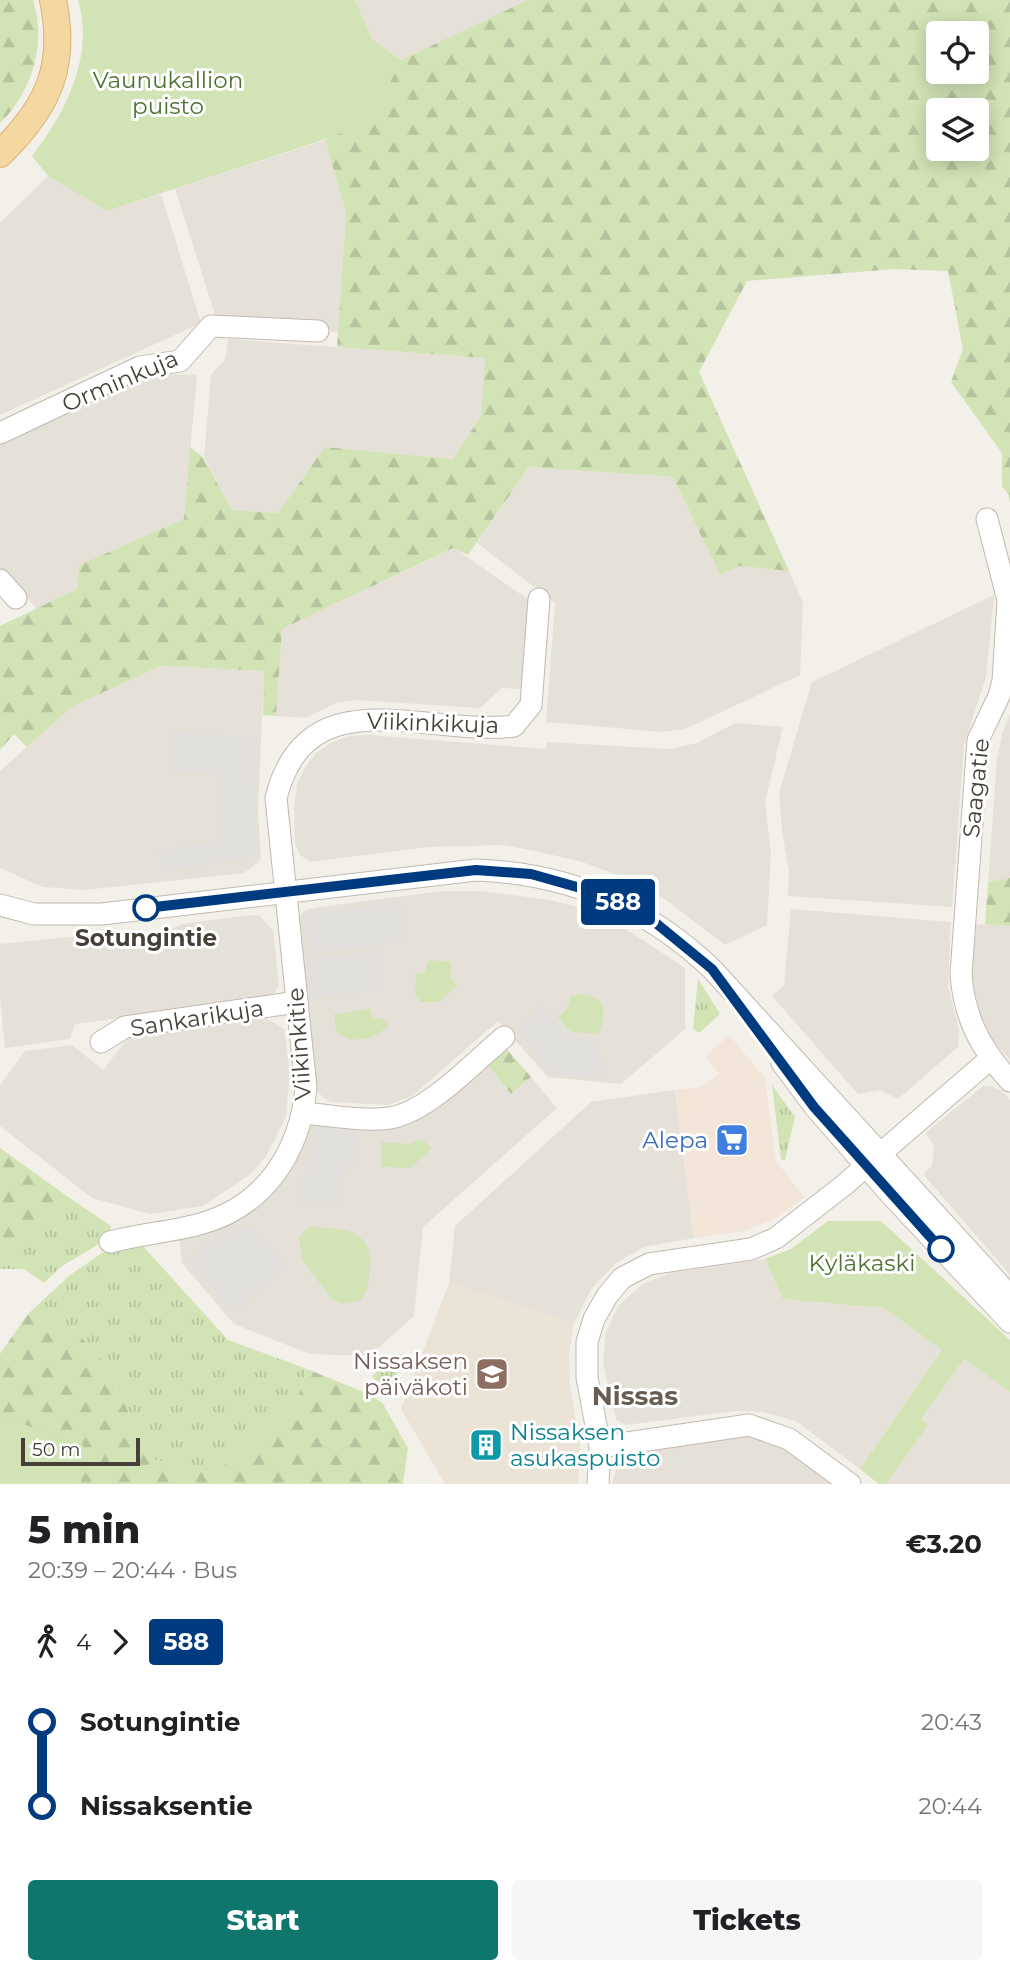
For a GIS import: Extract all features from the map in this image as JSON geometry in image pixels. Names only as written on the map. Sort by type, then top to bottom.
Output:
[{"type":"main road","points":[[0,153],[35,117],[51,85],[57,45],[53,0]]},
{"type":"street","name":"Orminkuja","points":[[0,433],[141,368],[180,361],[211,326],[318,331]]},
{"type":"street","name":"Saagatie","points":[[987,519],[1008,600],[1004,699],[978,740],[961,974],[963,999],[969,1022],[990,1059],[1010,1081]]},
{"type":"street","points":[[0,580],[16,598]]},
{"type":"street","name":"Viikinkikuja","points":[[284,891],[276,798],[291,758],[307,740],[327,728],[356,720],[484,729],[514,726],[531,705],[539,599]]},
{"type":"street","points":[[0,905],[34,914],[84,915],[455,871],[531,874],[591,891],[628,907],[678,938],[712,969],[1010,1322]]},
{"type":"street","name":"Viikinkitie","points":[[110,1242],[199,1224],[223,1216],[242,1204],[274,1176],[298,1136],[306,1088],[284,891]]},
{"type":"street","name":"Sankarikuja","points":[[100,1042],[125,1027],[297,1002]]},
{"type":"street","points":[[303,1113],[387,1118],[401,1115],[429,1100],[504,1037]]},
{"type":"street","points":[[598,1484],[600,1447],[587,1377],[587,1342],[594,1319],[607,1296],[622,1278],[649,1264],[751,1249],[776,1237],[874,1160],[990,1059]]},
{"type":"street","points":[[874,1160],[1010,1296]]},
{"type":"street","points":[[600,1447],[749,1425],[789,1439],[850,1484]]},
{"type":"shaded area","points":[[355,0],[530,0],[401,60],[372,39]]},
{"type":"shaded area","points":[[325,140],[346,213],[338,332],[218,324],[175,189]]},
{"type":"shaded area","points":[[48,176],[107,211],[161,194],[201,323],[0,415],[0,223]]},
{"type":"shaded area","points":[[228,339],[486,358],[481,416],[453,459],[325,447],[278,513],[232,510],[204,457],[211,375],[226,358]]},
{"type":"shaded area","points":[[149,374],[197,375],[184,519],[79,565],[77,589],[37,609],[0,568],[0,442]]},
{"type":"shaded area","points":[[529,467],[673,477],[720,575],[739,566],[789,571],[803,603],[800,675],[685,729],[663,732],[546,722],[555,603],[477,543]]},
{"type":"shaded area","points":[[454,548],[529,600],[523,689],[502,688],[480,708],[356,700],[336,703],[305,718],[276,716],[282,629]]},
{"type":"shaded area","points":[[994,595],[986,677],[964,745],[952,907],[788,896],[789,871],[779,793],[812,682]]},
{"type":"shaded area","points":[[161,666],[264,671],[258,811],[261,856],[259,862],[244,873],[84,890],[43,887],[0,868],[0,771],[73,706]]},
{"type":"shaded area","points":[[1010,714],[1010,878],[988,882],[997,760],[1002,734]]},
{"type":"shaded area","points":[[735,723],[783,727],[765,802],[771,852],[767,925],[725,945],[666,900],[626,878],[582,862],[540,852],[504,845],[429,847],[310,862],[300,855],[295,844],[294,809],[297,784],[304,769],[316,753],[332,742],[349,736],[370,735],[546,749],[547,742],[670,749],[697,743]]},
{"type":"shaded area","points":[[174,732],[254,737],[256,855],[161,872],[159,850],[220,841],[220,773],[170,770]]},
{"type":"shaded area","points":[[443,891],[480,891],[550,900],[582,908],[614,921],[685,968],[685,1029],[621,1084],[548,1077],[498,1021],[412,1096],[388,1105],[331,1102],[317,1091],[297,926],[300,916],[305,910],[319,907]]},
{"type":"shaded area","points":[[400,903],[404,942],[311,953],[306,914]]},
{"type":"shaded area","points":[[791,909],[951,922],[948,986],[959,1030],[958,1047],[898,1099],[880,1090],[858,1094],[772,996],[784,986]]},
{"type":"shaded area","points":[[260,916],[273,931],[279,985],[274,993],[261,999],[75,1024],[70,1039],[5,1048],[0,998],[0,944],[99,934],[112,939],[167,932],[181,924]]},
{"type":"shaded area","points":[[976,925],[1010,926],[1010,1060],[995,1043],[981,1017],[975,993],[972,973]]},
{"type":"shaded area","points":[[379,951],[384,989],[310,999],[305,960]]},
{"type":"shaded area","points":[[543,1006],[568,1036],[597,1039],[596,1046],[604,1064],[603,1079],[552,1074],[517,1030]]},
{"type":"shaded area","points":[[266,1018],[284,1029],[290,1072],[286,1117],[267,1155],[251,1174],[203,1206],[150,1214],[92,1198],[0,1126],[0,1085],[25,1051],[72,1045],[103,1070],[131,1034]]},
{"type":"shaded area","points":[[729,1035],[765,1078],[776,1161],[804,1197],[775,1219],[744,1231],[694,1238],[675,1090],[700,1087],[719,1074],[706,1056]]},
{"type":"shaded area","points":[[484,1060],[511,1094],[531,1077],[557,1108],[423,1227],[414,1316],[369,1356],[310,1354],[234,1324],[182,1263],[179,1235],[205,1228],[312,1125],[324,1122],[407,1126]]},
{"type":"shaded area","points":[[983,1086],[1002,1091],[1010,1100],[1010,1275],[923,1174],[932,1166],[934,1145],[925,1133]]},
{"type":"shaded area","points":[[675,1090],[694,1238],[644,1247],[616,1263],[592,1288],[574,1323],[449,1283],[455,1226],[591,1102]]},
{"type":"shaded area","points":[[319,1126],[357,1130],[356,1157],[338,1183],[337,1203],[298,1200]]},
{"type":"shaded area","points":[[252,1227],[287,1266],[233,1312],[188,1262],[214,1238]]},
{"type":"shaded area","points":[[765,1259],[783,1299],[884,1308],[942,1350],[860,1469],[796,1421],[763,1412],[736,1411],[626,1425],[616,1420],[603,1363],[606,1332],[618,1306],[644,1283],[671,1273]]},
{"type":"shaded area","name":"Nissaksen päiväkoti","points":[[449,1283],[574,1323],[569,1354],[570,1386],[580,1445],[578,1484],[445,1484],[401,1409]]},
{"type":"shaded area","points":[[964,1359],[1010,1392],[1010,1484],[886,1484],[927,1425],[920,1419]]},
{"type":"shaded area","points":[[736,1435],[788,1447],[836,1484],[612,1484],[620,1456],[633,1448]]},
{"type":"green space","points":[[0,0],[33,0],[38,33],[34,66],[28,82],[21,97],[0,123]]},
{"type":"green space","name":"Vaunukallion puisto","points":[[78,0],[355,0],[372,39],[401,60],[373,117],[335,136],[107,211],[48,176],[32,156],[66,103],[80,63],[83,42]]},
{"type":"green space","points":[[528,0],[1010,0],[1010,503],[1009,495],[1002,486],[1002,453],[951,382],[963,349],[948,271],[894,269],[747,281],[699,372],[789,571],[739,566],[720,575],[673,477],[529,467],[468,555],[453,548],[282,629],[276,716],[263,715],[264,671],[161,666],[73,706],[27,747],[14,734],[0,750],[0,626],[77,589],[79,565],[184,519],[190,447],[203,457],[232,510],[278,513],[325,447],[453,459],[481,416],[485,358],[337,347],[346,213],[325,140],[373,117],[401,60]]},
{"type":"green space","points":[[1010,878],[1010,926],[985,924],[988,882]]},
{"type":"green space","points":[[429,960],[451,962],[450,977],[457,985],[440,1002],[421,1002],[415,995],[416,973],[424,973]]},
{"type":"green space","points":[[698,979],[720,1014],[699,1033],[693,1028]]},
{"type":"green space","points":[[578,994],[595,998],[603,1006],[599,1034],[571,1032],[558,1017],[567,1009],[571,996]]},
{"type":"green space","points":[[371,1009],[372,1019],[382,1018],[389,1026],[370,1037],[356,1040],[336,1031],[334,1014]]},
{"type":"green space","points":[[505,1047],[531,1077],[511,1094],[484,1060]]},
{"type":"green space","points":[[772,1085],[795,1117],[785,1160],[781,1160]]},
{"type":"green space","points":[[422,1139],[432,1149],[410,1168],[381,1167],[381,1142],[410,1144]]},
{"type":"green space","points":[[0,1148],[64,1194],[0,1261]]},
{"type":"green space","points":[[64,1194],[111,1226],[109,1238],[62,1266],[44,1283],[24,1269],[0,1269],[0,1261]]},
{"type":"green space","name":"Kyläkaski","points":[[828,1221],[881,1221],[1010,1340],[1010,1392],[964,1359],[921,1419],[928,1425],[886,1484],[879,1484],[860,1469],[942,1350],[884,1308],[783,1299],[765,1259],[791,1249]]},
{"type":"green space","points":[[309,1227],[344,1230],[362,1238],[370,1256],[370,1269],[369,1282],[360,1300],[345,1304],[332,1300],[302,1259],[299,1237]]},
{"type":"green space","points":[[141,1244],[228,1340],[307,1369],[295,1406],[213,1474],[148,1458],[110,1370],[76,1331],[27,1315],[70,1275],[111,1247]]},
{"type":"green space","points":[[27,1315],[76,1331],[110,1370],[148,1458],[213,1474],[295,1406],[307,1369],[371,1395],[383,1404],[408,1448],[403,1484],[0,1484],[0,1354]]},
{"type":"green space","points":[[397,1354],[403,1355],[404,1359],[390,1389],[379,1385],[372,1376]]},
{"type":"green space","points":[[0,1416],[83,1445],[81,1484],[0,1484]]},
{"type":"bus line","name":"588","points":[[146,908],[476,870],[531,874],[591,891],[628,907],[657,924],[678,938],[712,969],[814,1107],[941,1249]]},
{"type":"place","name":"Sotungintie","points":[[146,908]]},
{"type":"place","name":"Alepa","points":[[732,1140]]},
{"type":"place","name":"Nissaksen päiväkoti","points":[[492,1374]]},
{"type":"place","name":"Nissaksen asukaspuisto","points":[[486,1445]]},
{"type":"district","name":"Nissas","points":[[635,1396]]}]
